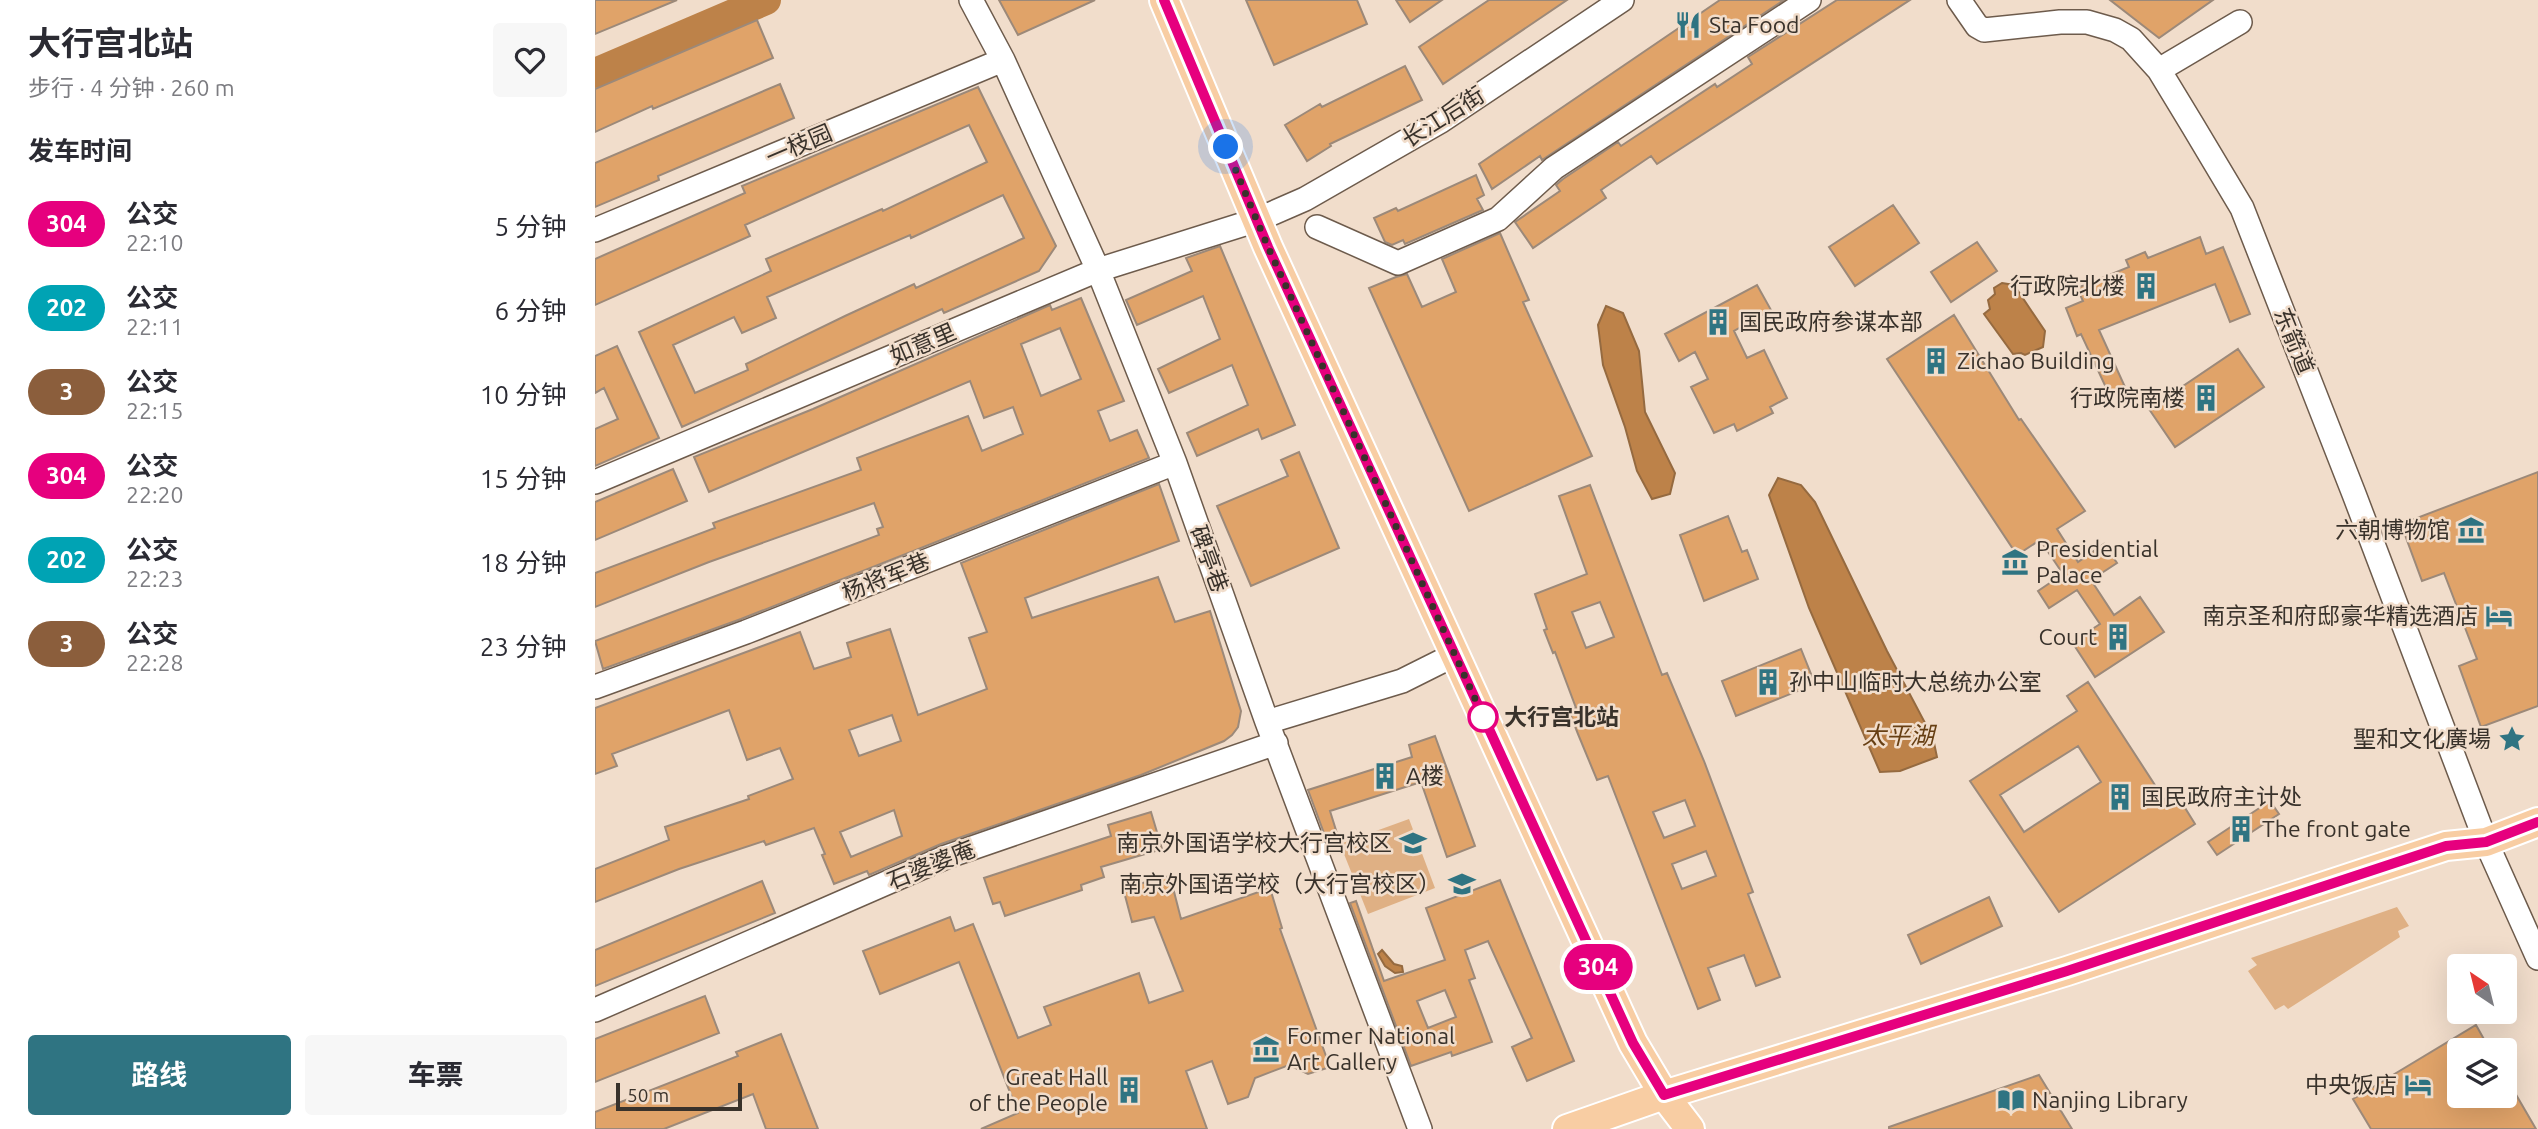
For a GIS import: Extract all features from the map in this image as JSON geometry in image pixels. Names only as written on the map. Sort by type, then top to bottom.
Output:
[{"type":"main road","points":[[1164,0],[1257,220],[1633,1043],[1664,1095],[1690,1129]]},
{"type":"main road","points":[[1567,1129],[1664,1095],[2054,975],[2446,846],[2486,842],[2538,822]]},
{"type":"main road","points":[[1664,1095],[1672,1129]]},
{"type":"street","name":"碑亭巷","points":[[971,0],[1003,60],[1098,270],[1175,463],[1267,722],[1420,1129]]},
{"type":"street","name":"长江后街","points":[[1257,220],[1305,199],[1441,121],[1622,0]]},
{"type":"street","points":[[1317,227],[1398,263],[1498,219],[1554,168],[1809,0]]},
{"type":"street","name":"东箭道","points":[[1959,0],[1977,26],[1984,30],[2060,22],[2087,22],[2115,30],[2131,38],[2159,70],[2242,208],[2486,842],[2538,958]]},
{"type":"street","points":[[2159,70],[2240,22]]},
{"type":"street","name":"一枝园","points":[[595,230],[1003,60]]},
{"type":"street","name":"如意里","points":[[595,482],[1098,270],[1257,220]]},
{"type":"street","name":"杨将军巷","points":[[595,687],[746,632],[1175,463]]},
{"type":"street","points":[[1267,722],[1402,681],[1454,654]]},
{"type":"street","name":"石婆婆庵","points":[[595,1010],[946,857],[1276,743]]},
{"type":"shaded area","points":[[1409,819],[1435,888],[1368,914],[1340,844]]},
{"type":"shaded area","points":[[2397,907],[2409,926],[2398,931],[2400,937],[2288,1009],[2284,1005],[2275,1010],[2248,971],[2257,965],[2251,958]]},
{"type":"water","points":[[2002,283],[2014,285],[2045,331],[2043,347],[2025,355],[2013,354],[1984,314],[1990,309],[1988,300],[1995,294],[1994,288]]},
{"type":"water","points":[[1606,306],[1623,313],[1639,351],[1645,412],[1675,473],[1670,494],[1652,499],[1637,471],[1603,365],[1598,325]]},
{"type":"water","name":"太平湖","points":[[1778,478],[1801,485],[1815,502],[1887,651],[1933,738],[1937,757],[1900,771],[1880,772],[1809,608],[1769,495]]},
{"type":"water","points":[[1382,950],[1394,964],[1402,966],[1403,972],[1395,973],[1385,966],[1378,954]]},
{"type":"building","points":[[595,0],[677,0],[595,34]]},
{"type":"building","points":[[999,0],[1095,0],[1018,35]]},
{"type":"building","points":[[1246,0],[1357,0],[1367,24],[1274,65]]},
{"type":"building","points":[[1396,0],[1442,0],[1410,22]]},
{"type":"building","points":[[1489,0],[1567,0],[1443,84],[1419,47]]},
{"type":"building","points":[[1720,0],[1784,0],[1542,160],[1540,156],[1492,189],[1479,164]]},
{"type":"building","points":[[1837,0],[1910,0],[1657,164],[1651,156],[1601,190],[1606,198],[1533,248],[1515,222],[1560,191],[1556,185],[1563,179],[1618,142],[1621,146],[1715,84],[1717,87],[1752,64],[1748,57]]},
{"type":"building","points":[[2110,0],[2213,0],[2159,38]]},
{"type":"building","points":[[757,20],[773,58],[653,109],[652,106],[595,132],[595,89]]},
{"type":"building","points":[[1405,66],[1422,100],[1330,144],[1331,146],[1307,161],[1285,125],[1320,104],[1322,107]]},
{"type":"building","points":[[780,84],[794,118],[658,176],[659,180],[595,207],[595,163]]},
{"type":"building","points":[[978,87],[1056,246],[1039,271],[944,313],[942,309],[682,427],[639,332],[771,271],[766,259],[882,209],[883,211],[987,162],[969,125],[745,225],[750,236],[595,305],[595,259],[745,193],[742,186]],"holes":[[[1003,195],[1024,238],[916,288],[914,284],[845,316],[746,364],[748,370],[695,393],[673,345],[734,317],[742,333],[776,318],[767,297],[910,235],[911,238]]]},
{"type":"building","points":[[1476,175],[1484,195],[1477,199],[1483,210],[1405,244],[1403,240],[1392,245],[1385,242],[1374,218],[1396,208],[1398,211]]},
{"type":"building","points":[[1893,205],[1919,243],[1855,286],[1829,247]]},
{"type":"building","points":[[1500,233],[1529,300],[1523,302],[1592,456],[1469,511],[1369,288],[1407,274],[1422,307],[1456,292],[1442,259]]},
{"type":"building","name":"行政院北楼","points":[[2200,237],[2206,254],[2223,247],[2250,314],[2230,322],[2215,284],[2099,330],[2125,387],[2109,394],[2081,334],[2077,336],[2066,308],[2083,301],[2077,288],[2129,267],[2126,260],[2145,252],[2148,258]]},
{"type":"building","points":[[1977,242],[1997,271],[1951,302],[1931,272]]},
{"type":"building","points":[[1220,246],[1295,425],[1262,439],[1258,429],[1197,456],[1187,433],[1248,405],[1232,365],[1169,393],[1158,369],[1220,339],[1203,296],[1137,325],[1126,300],[1192,271],[1186,258]]},
{"type":"building","points":[[1757,285],[1771,310],[1734,331],[1747,358],[1764,350],[1787,398],[1770,407],[1773,413],[1737,431],[1734,424],[1714,433],[1691,387],[1708,379],[1695,352],[1679,361],[1665,334]]},
{"type":"building","points":[[1081,298],[1124,401],[1098,411],[1110,441],[1137,430],[1149,458],[741,619],[603,669],[595,641],[879,535],[877,529],[883,527],[874,503],[709,562],[595,607],[595,573],[715,528],[713,523],[861,470],[857,458],[968,416],[982,451],[1023,434],[1013,407],[984,418],[970,381],[709,492],[694,457],[813,409],[1050,305],[1052,310]],"holes":[[[1060,328],[1081,379],[1041,396],[1021,344]]]},
{"type":"building","points":[[1954,315],[2019,420],[2021,419],[2085,511],[2057,529],[2078,562],[2104,544],[2117,563],[2091,580],[2114,615],[2140,597],[2164,632],[2095,677],[2072,642],[2100,624],[2077,590],[2049,608],[2038,591],[2063,574],[2040,540],[2017,555],[1887,359]]},
{"type":"building","points":[[617,346],[659,438],[595,466],[595,429],[618,419],[604,388],[595,393],[595,356]]},
{"type":"building","name":"行政院南楼","points":[[2238,349],[2264,387],[2175,447],[2149,409]]},
{"type":"building","points":[[1299,452],[1339,548],[1251,586],[1217,506],[1288,476],[1281,460]]},
{"type":"building","points":[[673,469],[687,501],[595,540],[595,502]]},
{"type":"building","name":"南京圣和府邸豪华精选酒店","points":[[2538,472],[2538,706],[2481,727],[2459,666],[2477,659],[2444,573],[2422,581],[2401,524]]},
{"type":"building","points":[[1159,484],[1179,541],[1025,598],[1032,618],[1158,577],[1175,622],[1210,611],[1241,711],[1238,727],[1224,741],[1141,775],[941,844],[869,875],[867,871],[834,884],[814,828],[766,845],[764,841],[679,869],[595,902],[595,869],[669,840],[665,827],[749,799],[748,796],[793,779],[780,748],[747,760],[729,710],[612,754],[617,766],[595,774],[595,708],[800,632],[814,669],[851,657],[847,643],[890,629],[918,715],[987,689],[969,638],[987,632],[961,563]],"holes":[[[892,715],[901,741],[859,756],[849,730]],[[894,810],[902,836],[851,857],[840,832]]]},
{"type":"building","points":[[1590,485],[1662,675],[1667,673],[1704,761],[1753,892],[1748,894],[1780,977],[1756,986],[1744,955],[1708,968],[1720,1000],[1698,1009],[1608,776],[1597,780],[1578,734],[1569,711],[1576,708],[1544,630],[1547,629],[1535,594],[1587,574],[1559,496]],"holes":[[[1600,602],[1614,637],[1586,648],[1572,612]],[[1685,800],[1695,826],[1664,838],[1653,812]],[[1706,851],[1716,876],[1682,889],[1672,864]]]},
{"type":"building","points":[[1728,516],[1742,552],[1747,550],[1758,579],[1704,601],[1680,535]]},
{"type":"building","name":"孙中山临时大总统办公室","points":[[1801,649],[1815,684],[1736,716],[1722,681]]},
{"type":"building","name":"国民政府主计处","points":[[2088,682],[2166,802],[2177,795],[2195,824],[2059,912],[1970,781],[2077,711],[2067,696]],"holes":[[[2078,746],[2101,782],[2024,832],[2000,795]]]},
{"type":"building","points":[[1435,736],[1475,846],[1447,857],[1421,782],[1330,811],[1339,840],[1328,844],[1308,790],[1412,757],[1409,745]]},
{"type":"building","name":"The front gate","points":[[2270,801],[2279,814],[2217,855],[2208,842]]},
{"type":"building","points":[[1151,812],[1162,849],[1101,867],[1104,877],[1081,885],[1082,890],[1005,916],[1000,902],[993,904],[984,878],[1111,836],[1108,825]]},
{"type":"building","points":[[1170,876],[1181,919],[1270,888],[1282,928],[1280,929],[1330,1067],[1308,1074],[1289,1065],[1255,1078],[1248,1097],[1228,1104],[1212,1061],[1186,1071],[1207,1129],[981,1129],[1018,1113],[959,962],[880,994],[863,951],[950,917],[955,931],[973,924],[1018,1038],[1051,1025],[1044,1007],[1139,973],[1149,1003],[1183,991],[1154,917],[1132,922],[1123,888]]},
{"type":"building","points":[[1500,880],[1574,1061],[1527,1081],[1512,1047],[1532,1038],[1488,941],[1465,950],[1475,978],[1469,980],[1492,1042],[1411,1066],[1350,903],[1356,901],[1384,981],[1445,960],[1426,908]],"holes":[[[1445,990],[1456,1017],[1428,1028],[1417,1001]]]},
{"type":"building","points":[[762,881],[775,913],[595,986],[595,950]]},
{"type":"building","points":[[1989,897],[2002,926],[1921,964],[1908,935]]},
{"type":"building","points":[[705,996],[719,1033],[595,1082],[595,1039]]},
{"type":"building","name":"中央饭店","points":[[2476,1025],[2483,1038],[2454,1038]]},
{"type":"building","points":[[781,1034],[818,1129],[766,1129],[753,1094],[664,1129],[595,1129],[595,1112],[738,1056],[736,1052]]},
{"type":"building","name":"中央饭店","points":[[2447,1042],[2447,1108],[2517,1108],[2517,1096],[2536,1129],[2371,1129],[2353,1099]]},
{"type":"building","name":"Nanjing Library","points":[[2039,1075],[2072,1129],[1889,1129],[1889,1127]]},
{"type":"waterway","points":[[595,73],[766,0]]},
{"type":"bus line","name":"304","points":[[1164,0],[1268,247],[1410,559],[1633,1043],[1664,1095],[2067,971],[2446,846],[2486,842],[2538,822]]},
{"type":"place","name":"Sta Food","points":[[1688,25]]},
{"type":"place","name":"行政院北楼","points":[[2146,286]]},
{"type":"place","name":"国民政府参谋本部","points":[[1718,322]]},
{"type":"place","name":"Zichao Building","points":[[1936,361]]},
{"type":"place","name":"行政院南楼","points":[[2206,398]]},
{"type":"place","name":"六朝博物馆","points":[[2471,530]]},
{"type":"place","name":"Presidential Palace","points":[[2015,562]]},
{"type":"place","name":"南京圣和府邸豪华精选酒店","points":[[2499,616]]},
{"type":"place","name":"Court","points":[[2118,637]]},
{"type":"place","name":"孙中山临时大总统办公室","points":[[1768,682]]},
{"type":"place","name":"大行宫北站","points":[[1483,717]]},
{"type":"place","name":"聖和文化廣場","points":[[2512,739]]},
{"type":"place","name":"A楼","points":[[1385,776]]},
{"type":"place","name":"国民政府主计处","points":[[2120,797]]},
{"type":"place","name":"The front gate","points":[[2241,829]]},
{"type":"place","name":"南京外国语学校大行宫校区","points":[[1413,843]]},
{"type":"place","name":"南京外国语学校（大行宫校区）","points":[[1462,884]]},
{"type":"place","name":"Former National Art Gallery","points":[[1266,1049]]},
{"type":"place","name":"中央饭店","points":[[2418,1085]]},
{"type":"place","name":"Great Hall of the People","points":[[1129,1090]]},
{"type":"place","name":"Nanjing Library","points":[[2011,1100]]},
{"type":"route","points":[[1226,147],[1268,247],[1488,727],[1483,717]]}]
